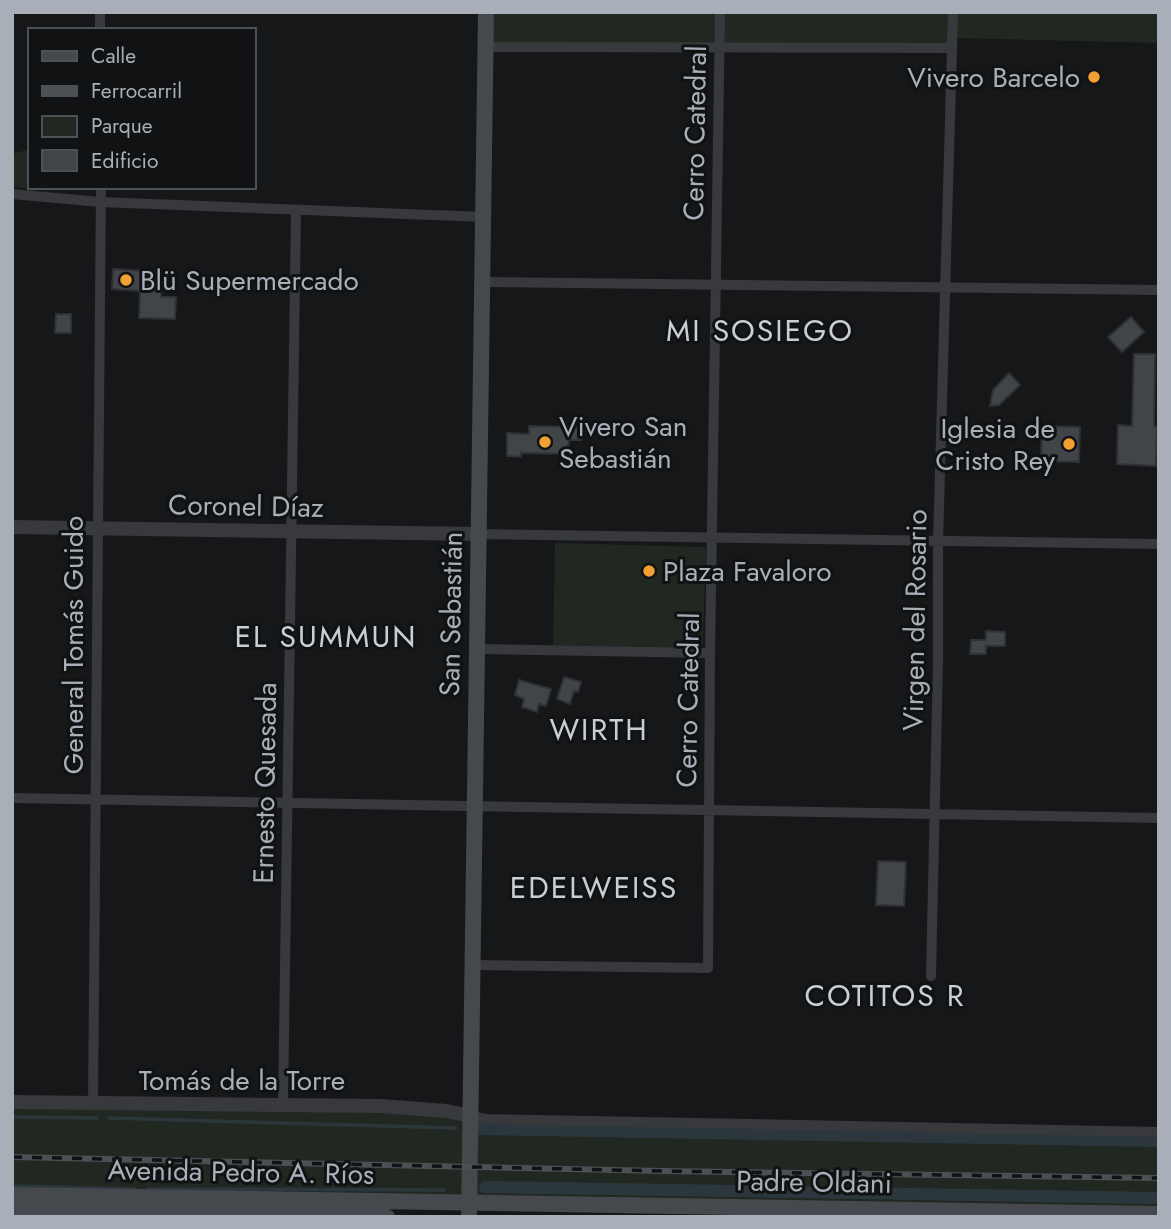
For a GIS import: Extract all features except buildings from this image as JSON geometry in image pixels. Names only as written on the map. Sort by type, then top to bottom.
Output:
[{"type":"main road","name":"San Sebastián","points":[[469,1209],[486,12]]},
{"type":"main road","name":"Avenida Pedro A. Ríos","points":[[12,1195],[149,1209]]},
{"type":"main road","name":"Padre Oldani","points":[[469,1209],[1159,1214]]},
{"type":"main road","name":"Avenida Pedro A. Ríos","points":[[12,1210],[469,1209]]},
{"type":"main road","name":"Avenida Pedro A. Ríos","points":[[311,1211],[387,1217]]},
{"type":"street","name":"Cerro Catedral","points":[[472,965],[708,968],[720,12]]},
{"type":"street","name":"Virgen del Rosario","points":[[931,976],[938,542],[953,12]]},
{"type":"street","points":[[485,47],[952,48]]},
{"type":"street","name":"General Tomás Guido","points":[[93,1103],[101,189]]},
{"type":"street","points":[[12,194],[100,202],[483,217]]},
{"type":"street","name":"Ernesto Quesada","points":[[283,1105],[296,210]]},
{"type":"street","points":[[482,282],[1159,290]]},
{"type":"street","name":"Coronel Díaz","points":[[12,527],[478,534]]},
{"type":"street","points":[[478,534],[1159,544]]},
{"type":"street","points":[[477,649],[710,653]]},
{"type":"street","points":[[12,799],[1159,818]]},
{"type":"street","name":"Tomás de la Torre","points":[[12,1102],[380,1106],[447,1111],[470,1116]]},
{"type":"street","points":[[470,1116],[486,1119],[1159,1132]]},
{"type":"green space","points":[[486,12],[1159,12],[1159,43],[953,38],[952,48],[485,47]]},
{"type":"green space","points":[[28,150],[28,189],[12,187],[12,154]]},
{"type":"green space","name":"Plaza Favaloro","points":[[555,543],[706,547],[703,644],[696,648],[553,645]]},
{"type":"green space","points":[[12,1102],[380,1106],[486,1119],[1159,1132],[1159,1214],[12,1195]]},
{"type":"waterway","points":[[12,1117],[97,1118]]},
{"type":"waterway","points":[[109,1118],[456,1128]]},
{"type":"waterway","points":[[477,1129],[1159,1141]]},
{"type":"waterway","points":[[12,1186],[135,1189]]},
{"type":"waterway","points":[[485,1187],[1159,1198]]},
{"type":"waterway","points":[[147,1189],[444,1190]]},
{"type":"railway","points":[[12,1157],[1159,1178]]},
{"type":"place","name":"Vivero Barcelo","points":[[1094,77]]},
{"type":"place","name":"Blü Supermercado","points":[[126,280]]},
{"type":"place","name":"Vivero San Sebastián","points":[[545,442]]},
{"type":"place","name":"Iglesia de Cristo Rey","points":[[1069,444]]},
{"type":"place","name":"Plaza Favaloro","points":[[649,571]]},
{"type":"district","name":"MI SOSIEGO","points":[[760,330]]},
{"type":"district","name":"EL SUMMUN","points":[[326,636]]},
{"type":"district","name":"WIRTH","points":[[599,729]]},
{"type":"district","name":"EDELWEISS","points":[[594,887]]},
{"type":"district","name":"COTITOS R","points":[[885,995]]}]
